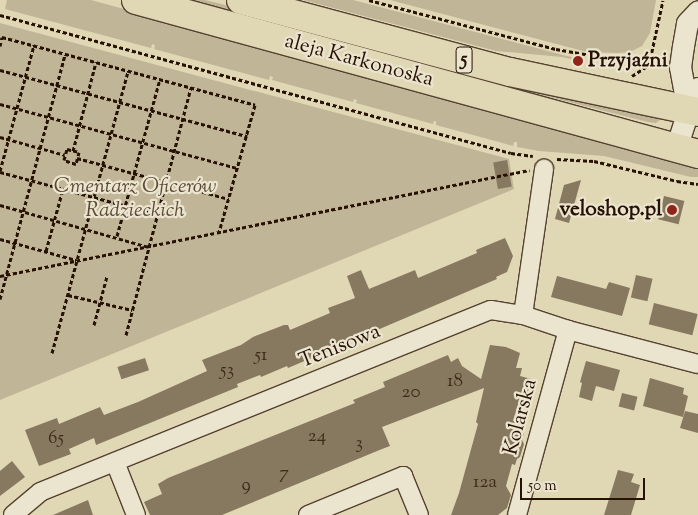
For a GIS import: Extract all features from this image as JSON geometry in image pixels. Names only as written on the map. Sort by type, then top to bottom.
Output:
[{"type":"main road","name":"aleja Karkonoska","points":[[136,0],[687,151]]},
{"type":"main road","name":"aleja Karkonoska","points":[[241,0],[510,72],[695,103]]},
{"type":"street","points":[[687,151],[695,103],[680,67],[687,23],[698,11]]},
{"type":"street","points":[[523,315],[545,162]]},
{"type":"street","name":"Tenisowa","points":[[13,515],[40,492],[492,310],[523,315],[568,330],[698,364]]},
{"type":"street","name":"Kolarska","points":[[517,515],[568,330]]},
{"type":"street","points":[[115,462],[136,515]]},
{"type":"street","points":[[308,515],[403,476],[419,515]]},
{"type":"path","points":[[368,0],[556,50],[649,65],[663,0]]},
{"type":"path","points":[[0,15],[545,162],[594,161],[677,181],[698,184]]},
{"type":"path","points":[[0,46],[2,37],[255,105],[219,232]]},
{"type":"path","points":[[34,45],[0,172],[157,214]]},
{"type":"path","points":[[0,299],[65,54]]},
{"type":"path","points":[[73,151],[96,62]]},
{"type":"path","points":[[0,70],[247,136]]},
{"type":"path","points":[[52,353],[128,71]]},
{"type":"path","points":[[117,236],[160,80]]},
{"type":"path","points":[[126,335],[191,88]]},
{"type":"path","points":[[0,104],[238,168]]},
{"type":"path","points":[[0,137],[65,155]]},
{"type":"path","points":[[67,149],[79,152],[76,164],[64,160],[65,155],[67,149]]},
{"type":"path","points":[[77,158],[229,199]]},
{"type":"path","points":[[0,276],[513,173]]},
{"type":"path","points":[[46,251],[63,189]]},
{"type":"path","points":[[0,205],[117,236],[148,247]]},
{"type":"path","points":[[0,239],[77,261]]},
{"type":"path","points":[[94,325],[107,276]]},
{"type":"path","points":[[68,295],[132,310]]},
{"type":"green space","points":[[7,0],[91,0],[698,166],[698,177],[691,177],[604,156],[539,151],[517,147],[517,142],[514,142],[513,146],[436,125],[436,121],[433,124],[356,103],[357,100],[354,99],[353,102],[272,80],[273,77],[270,76],[269,80],[154,49],[155,45],[152,44],[151,48],[5,9]]},
{"type":"green space","points":[[183,0],[205,0],[661,114],[661,119],[656,123],[648,122],[392,57]]},
{"type":"green space","points":[[303,0],[353,0],[584,59],[584,62],[562,57],[496,51]]},
{"type":"green space","points":[[390,0],[656,0],[650,33],[642,46],[630,52],[618,53],[587,52]]},
{"type":"green space","name":"Cmentarz Oficerów Radzieckich","points":[[0,23],[509,159],[514,189],[0,400]]},
{"type":"building","points":[[507,160],[512,187],[498,189],[493,162]]},
{"type":"building","points":[[581,180],[569,223],[555,219],[564,185]]},
{"type":"building","name":"veloshop.pl","points":[[664,196],[684,201],[679,224],[658,219]]},
{"type":"building","points":[[505,238],[513,256],[507,272],[496,277],[497,279],[288,368],[287,366],[261,377],[260,375],[237,384],[238,387],[96,445],[94,438],[69,449],[71,454],[39,466],[25,430],[57,418],[59,424],[100,407],[104,415],[138,402],[207,371],[202,360],[241,345],[253,337],[284,325],[288,325],[290,330],[330,313],[328,308],[355,298],[347,276],[361,270],[369,289],[415,270],[418,278],[477,253],[476,250]]},
{"type":"building","points":[[636,275],[653,279],[647,301],[631,297]]},
{"type":"building","points":[[557,276],[606,289],[609,282],[630,288],[622,316],[551,297]]},
{"type":"building","points":[[654,303],[698,314],[692,335],[649,324]]},
{"type":"building","points":[[490,345],[506,347],[520,353],[516,368],[522,368],[520,376],[531,379],[527,395],[521,394],[513,421],[523,423],[520,433],[524,434],[522,440],[524,444],[520,457],[515,465],[512,464],[506,486],[511,495],[507,508],[498,515],[451,515],[478,424],[476,422],[484,388],[382,427],[390,446],[222,515],[150,515],[144,502],[162,494],[158,484],[168,478],[355,403],[353,400],[385,387],[383,382],[448,355],[451,362],[458,358],[462,366],[481,379]]},
{"type":"building","points":[[145,358],[149,370],[121,379],[117,367]]},
{"type":"building","points":[[586,361],[620,370],[614,391],[596,386],[592,401],[579,397],[582,383],[580,382]]},
{"type":"building","points":[[650,378],[684,388],[683,394],[688,396],[683,417],[643,406]]},
{"type":"building","points":[[622,393],[638,397],[634,410],[619,407]]},
{"type":"building","points":[[685,411],[698,414],[698,433],[680,428]]},
{"type":"building","points":[[12,461],[25,477],[0,496],[0,471]]},
{"type":"building","points":[[618,470],[634,474],[631,482],[640,485],[631,515],[604,515]]},
{"type":"building","points":[[88,500],[93,515],[53,515]]},
{"type":"place","name":"Przyjaźni","points":[[578,61]]},
{"type":"place","name":"veloshop.pl","points":[[672,210]]}]
